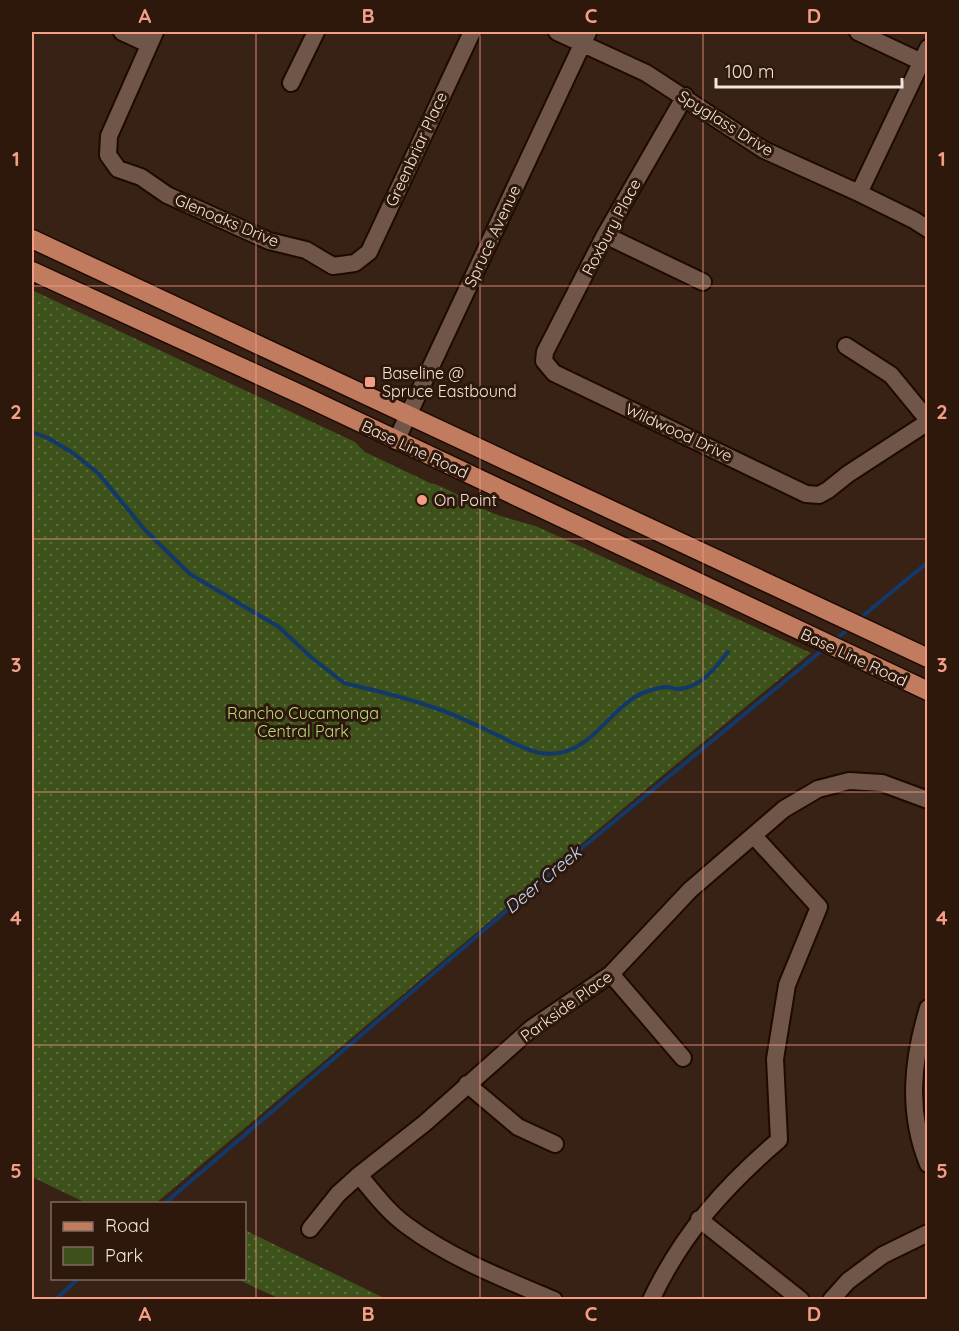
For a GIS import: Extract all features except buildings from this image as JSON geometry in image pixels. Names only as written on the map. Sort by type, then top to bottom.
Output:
[{"type":"main road","name":"Base Line Road","points":[[32,239],[927,658]]},
{"type":"main road","name":"Base Line Road","points":[[32,270],[927,691]]},
{"type":"street","points":[[122,32],[151,38]]},
{"type":"street","points":[[291,82],[316,32]]},
{"type":"street","name":"Greenbriar Place","points":[[356,263],[369,252],[472,32]]},
{"type":"street","name":"Spyglass Drive","points":[[556,32],[585,37],[685,96],[754,144],[914,220],[927,229]]},
{"type":"street","points":[[858,32],[925,58],[859,193]]},
{"type":"street","name":"Spruce Avenue","points":[[396,441],[585,37]]},
{"type":"street","name":"Glenoaks Drive","points":[[151,38],[109,136],[108,154],[118,169],[141,177],[167,195],[269,241],[306,250],[333,266],[356,263]]},
{"type":"street","name":"Roxbury Place","points":[[544,361],[545,352],[605,235],[685,96]]},
{"type":"street","points":[[605,235],[703,282]]},
{"type":"street","points":[[846,346],[891,375],[927,421]]},
{"type":"street","name":"Wildwood Drive","points":[[544,361],[554,373],[806,494],[819,495],[927,421]]},
{"type":"street","name":"Parkside Place","points":[[310,1229],[338,1194],[425,1123],[532,1028],[611,974],[690,890],[784,809],[818,789],[849,781],[882,783],[927,800]]},
{"type":"street","points":[[651,1299],[662,1277],[699,1219],[733,1181],[779,1140],[775,1059],[787,986],[819,907],[754,836]]},
{"type":"street","points":[[611,974],[683,1058]]},
{"type":"street","points":[[927,1008],[913,1075],[918,1140],[927,1164]]},
{"type":"street","points":[[467,1084],[518,1127],[555,1144]]},
{"type":"street","points":[[359,1175],[405,1224],[455,1255],[513,1283],[554,1299]]},
{"type":"street","points":[[699,1219],[801,1299]]},
{"type":"street","points":[[831,1299],[848,1281],[883,1255],[927,1233]]},
{"type":"green space","name":"Rancho Cucamonga Central Park","points":[[32,290],[355,442],[365,452],[451,491],[490,512],[536,526],[811,653],[157,1202],[84,1202],[32,1177]]},
{"type":"green space","points":[[246,1230],[386,1299],[280,1299],[239,1280],[246,1280]]},
{"type":"waterway","points":[[32,432],[48,438],[73,453],[98,473],[145,530],[190,574],[279,627],[312,658],[344,683],[441,710],[534,752],[552,754],[572,749],[589,738],[635,697],[658,688],[679,689],[695,685],[707,676],[728,652]]},
{"type":"waterway","name":"Deer Creek","points":[[858,620],[928,562]]},
{"type":"waterway","name":"Deer Creek","points":[[835,640],[850,627]]},
{"type":"waterway","name":"Deer Creek","points":[[166,1202],[532,889],[825,648]]},
{"type":"waterway","name":"Deer Creek","points":[[55,1300],[77,1280]]},
{"type":"place","name":"Baseline @ Spruce Eastbound","points":[[370,382]]},
{"type":"place","name":"On Point","points":[[422,500]]}]
